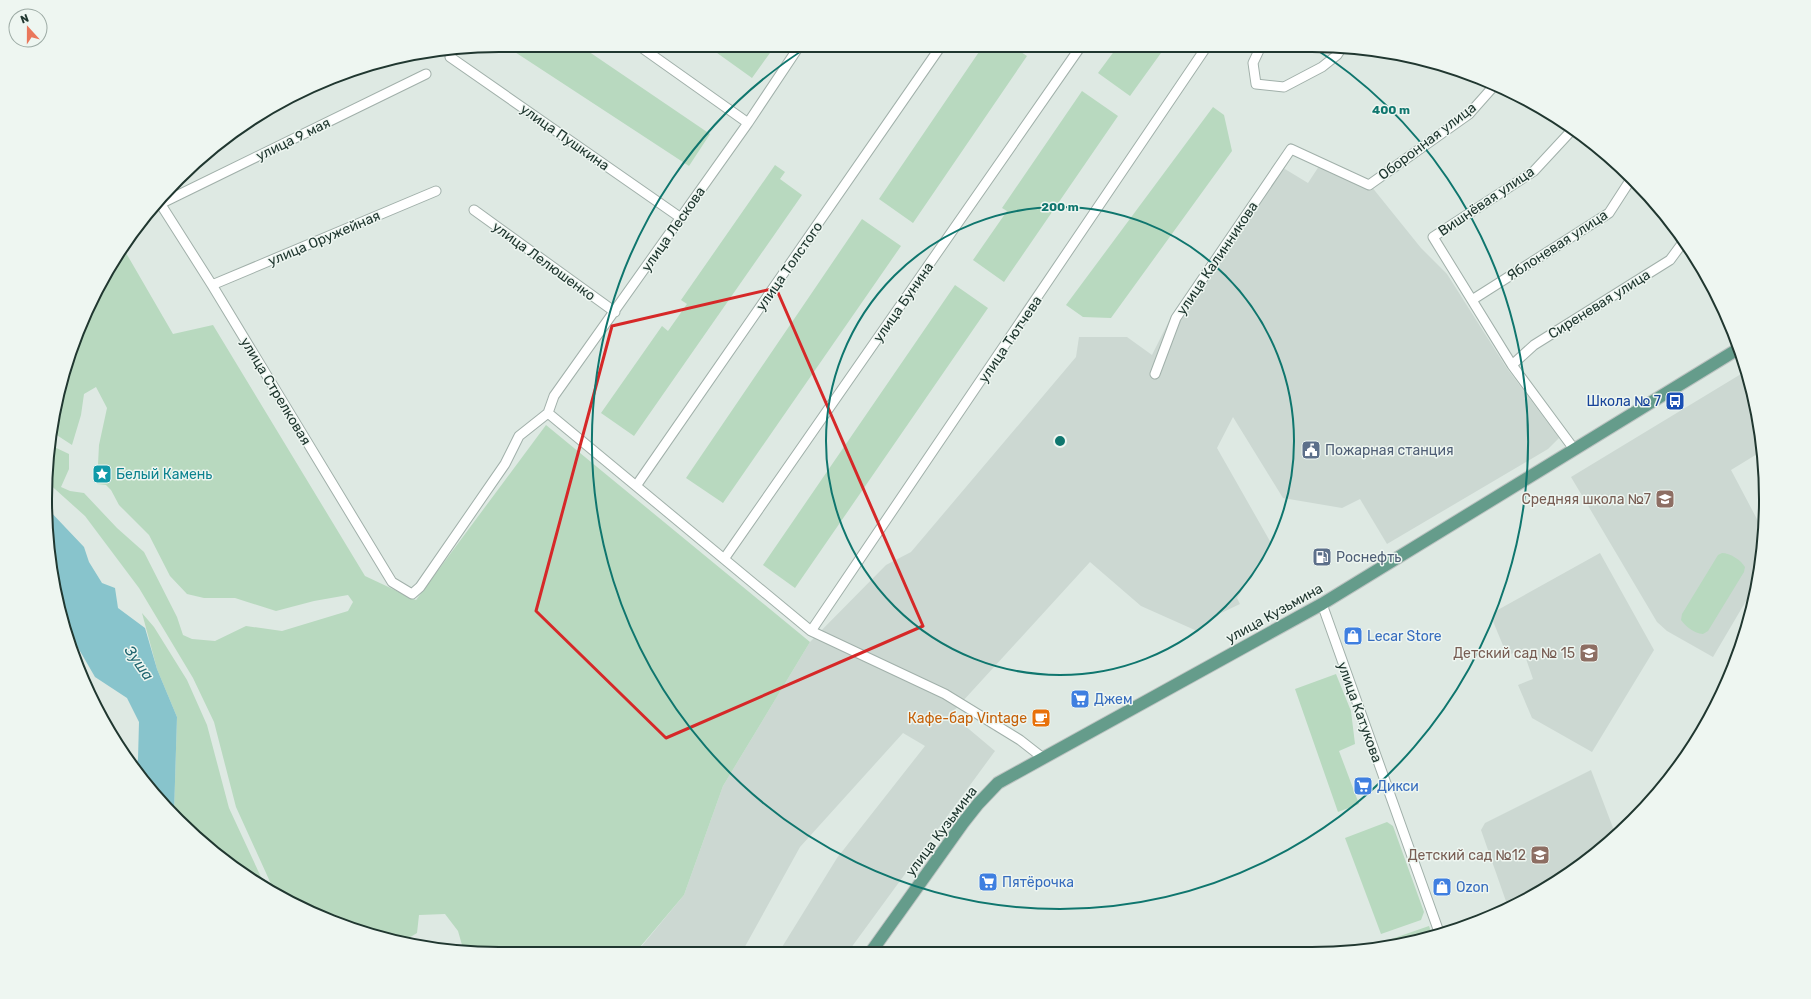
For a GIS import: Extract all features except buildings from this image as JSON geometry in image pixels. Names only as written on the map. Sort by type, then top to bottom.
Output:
[{"type":"main road","name":"улица Кузьмина","points":[[875,947],[978,804],[998,783],[1322,604],[1733,352]]},
{"type":"street","points":[[648,52],[748,123]]},
{"type":"street","name":"улица Лескова","points":[[548,413],[554,396],[748,123],[795,52]]},
{"type":"street","name":"улица Толстого","points":[[636,486],[937,52]]},
{"type":"street","name":"улица Бунина","points":[[724,559],[1076,52]]},
{"type":"street","name":"улица Тютчева","points":[[811,631],[1203,52]]},
{"type":"street","points":[[1258,52],[1253,63],[1256,84],[1284,87],[1322,66],[1338,53]]},
{"type":"street","name":"улица Пушкина","points":[[450,57],[681,218]]},
{"type":"street","name":"улица 9 мая","points":[[170,197],[426,74]]},
{"type":"street","name":"Оборонная улица","points":[[1292,149],[1369,185],[1469,114],[1491,90]]},
{"type":"street","name":"Вишнёвая улица","points":[[1472,300],[1433,236],[1534,172],[1569,133]]},
{"type":"street","name":"улица Калинникова","points":[[1154,374],[1176,318],[1292,149]]},
{"type":"street","name":"Яблоневая улица","points":[[1472,300],[1609,213],[1628,183]]},
{"type":"street","name":"улица Оружейная","points":[[212,285],[436,191]]},
{"type":"street","name":"улица Стрелковая","points":[[161,206],[212,285],[392,582],[412,594],[420,587],[504,464],[519,436],[548,413]]},
{"type":"street","name":"улица Лелюшенко","points":[[474,210],[615,312]]},
{"type":"street","name":"Сиреневая улица","points":[[1512,365],[1534,344],[1670,260],[1680,246]]},
{"type":"street","points":[[1472,300],[1512,365],[1574,449]]},
{"type":"street","points":[[548,413],[811,631],[945,694],[1020,740],[1043,758]]},
{"type":"street","name":"улица Катукова","points":[[1322,604],[1438,929]]},
{"type":"highlighted area","points":[[776,288],[923,626],[666,738],[536,611],[612,326]]},
{"type":"shaded area","points":[[1323,160],[1367,181],[1421,248],[1447,274],[1506,367],[1559,438],[1548,449],[1387,544],[1360,499],[1342,508],[1283,498],[1233,417],[1217,448],[1271,543],[1237,598],[1240,604],[1219,614],[1197,631],[1141,606],[1090,562],[951,714],[995,751],[852,947],[782,947],[837,858],[925,746],[903,733],[800,847],[745,947],[641,947],[684,895],[723,786],[810,642],[886,565],[911,552],[1076,357],[1079,337],[1127,337],[1152,355],[1173,313],[1275,163],[1308,183]]},
{"type":"shaded area","name":"Средняя школа №7","points":[[1741,374],[1750,412],[1756,454],[1731,470],[1758,521],[1758,529],[1755,558],[1748,598],[1713,657],[1667,631],[1657,622],[1571,477]]},
{"type":"shaded area","name":"Детский сад № 15","points":[[1600,553],[1654,650],[1592,752],[1532,718],[1518,685],[1533,679],[1523,650],[1507,655],[1492,619],[1494,612]]},
{"type":"shaded area","name":"Детский сад №12","points":[[1591,770],[1614,830],[1584,855],[1560,872],[1506,902],[1481,830],[1485,823]]},
{"type":"green space","points":[[515,52],[589,52],[710,134],[689,166]]},
{"type":"green space","points":[[716,52],[771,52],[752,78]]},
{"type":"green space","points":[[979,52],[1021,52],[1027,56],[913,223],[879,199]]},
{"type":"green space","points":[[1114,52],[1162,52],[1130,96],[1098,73]]},
{"type":"green space","points":[[1082,91],[1118,116],[1004,282],[973,260],[1007,211],[1002,208]]},
{"type":"green space","points":[[1213,107],[1224,115],[1232,151],[1111,318],[1083,317],[1066,305]]},
{"type":"green space","points":[[775,165],[785,172],[780,179],[802,195],[634,436],[601,413],[662,326],[668,331],[687,304],[681,300]]},
{"type":"green space","points":[[862,219],[901,246],[723,503],[686,478]]},
{"type":"green space","points":[[126,253],[173,334],[213,325],[365,576],[416,600],[546,425],[810,642],[723,786],[684,895],[640,947],[500,947],[462,945],[458,931],[445,914],[419,915],[417,933],[410,937],[384,932],[328,913],[271,884],[236,807],[214,722],[193,678],[139,588],[85,516],[52,487],[55,448],[69,454],[69,469],[61,487],[70,491],[84,493],[117,528],[144,552],[177,617],[183,635],[192,639],[215,641],[246,626],[282,631],[348,611],[353,602],[348,595],[314,601],[276,611],[235,598],[204,598],[187,594],[170,576],[149,535],[119,505],[111,490],[106,485],[97,484],[99,445],[107,408],[96,387],[84,394],[81,415],[72,445],[57,435],[67,384],[86,328],[98,302]]},
{"type":"green space","points":[[955,285],[988,308],[795,588],[763,565]]},
{"type":"green space","points":[[1722,553],[1735,557],[1741,562],[1745,567],[1744,572],[1708,631],[1703,634],[1690,629],[1683,623],[1681,620],[1682,614],[1718,555]]},
{"type":"green space","points":[[142,613],[154,627],[187,680],[207,725],[229,808],[262,878],[227,855],[204,836],[174,807],[177,717],[157,669]]},
{"type":"green space","points":[[1336,674],[1351,711],[1355,744],[1339,751],[1359,804],[1338,812],[1295,689]]},
{"type":"green space","points":[[1387,822],[1393,826],[1424,912],[1421,920],[1381,934],[1345,838]]},
{"type":"green space","points":[[1429,926],[1431,931],[1427,932],[1390,940]]},
{"type":"water","name":"Зуша","points":[[52,514],[84,547],[89,562],[102,583],[115,588],[118,608],[145,628],[157,669],[177,717],[174,807],[137,762],[139,722],[127,698],[95,677],[77,646],[67,615],[56,558]]},
{"type":"place","name":"Школа № 7","points":[[1675,401]]},
{"type":"place","name":"Пожарная станция","points":[[1311,450]]},
{"type":"place","name":"Белый Камень","points":[[102,474]]},
{"type":"place","name":"Средняя школа №7","points":[[1665,499]]},
{"type":"place","name":"Роснефть","points":[[1322,557]]},
{"type":"place","name":"Lecar Store","points":[[1353,636]]},
{"type":"place","name":"Детский сад № 15","points":[[1589,653]]},
{"type":"place","name":"Джем","points":[[1080,699]]},
{"type":"place","name":"Кафе-бар Vintage","points":[[1041,718]]},
{"type":"place","name":"Дикси","points":[[1363,786]]},
{"type":"place","name":"Детский сад №12","points":[[1540,855]]},
{"type":"place","name":"Пятёрочка","points":[[988,882]]},
{"type":"place","name":"Ozon","points":[[1442,887]]}]
